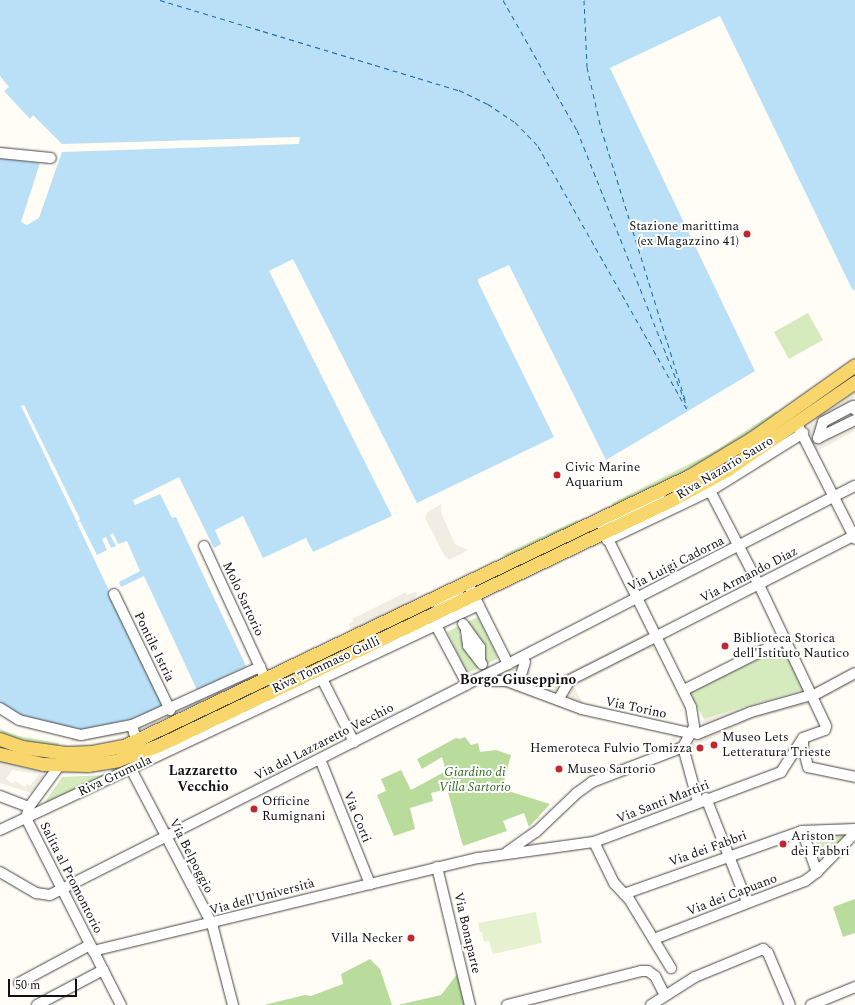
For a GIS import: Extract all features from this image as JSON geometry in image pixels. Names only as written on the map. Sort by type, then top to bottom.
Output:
[{"type":"main road","name":"Riva Nazario Sauro","points":[[467,582],[666,488],[720,459],[788,414],[855,365]]},
{"type":"main road","name":"Riva Nazario Sauro","points":[[433,620],[605,536],[800,429],[841,392],[855,382]]},
{"type":"main road","name":"Riva Tommaso Gulli","points":[[222,713],[266,680],[467,582]]},
{"type":"main road","name":"Riva Tommaso Gulli","points":[[222,713],[433,620]]},
{"type":"main road","name":"Riva Grumula","points":[[0,739],[22,747],[46,752],[79,753],[124,746],[222,713]]},
{"type":"main road","name":"Riva Grumula","points":[[0,754],[59,766],[88,765],[125,758],[222,713]]},
{"type":"street","points":[[0,153],[51,158]]},
{"type":"street","points":[[854,407],[821,420],[816,441],[855,420]]},
{"type":"street","points":[[788,414],[800,429],[854,537]]},
{"type":"street","name":"Riva Nazario Sauro","points":[[666,488],[656,499],[604,525],[605,536],[710,491],[800,429]]},
{"type":"street","name":"Via Luigi Cadorna","points":[[467,684],[739,547],[855,486]]},
{"type":"street","points":[[710,491],[759,585],[784,641],[812,695],[826,728],[803,738],[803,748],[808,767],[855,777]]},
{"type":"street","points":[[503,854],[549,820],[577,793],[592,782],[682,747],[692,733],[694,721],[691,707],[684,690],[653,638],[636,599],[605,536]]},
{"type":"street","name":"Via Armando Diaz","points":[[558,700],[570,680],[854,537]]},
{"type":"street","name":"Molo Sartorio","points":[[204,546],[259,665]]},
{"type":"street","points":[[467,684],[433,620],[467,582],[508,664]]},
{"type":"street","name":"Pontile Istria","points":[[114,594],[170,710]]},
{"type":"street","name":"Riva Tommaso Gulli","points":[[222,713],[322,679],[433,620]]},
{"type":"street","points":[[464,628],[477,642],[482,662]]},
{"type":"street","points":[[684,690],[784,641]]},
{"type":"street","points":[[518,685],[525,662]]},
{"type":"street","name":"Riva Tommaso Gulli","points":[[170,710],[211,691],[259,665],[266,680]]},
{"type":"street","points":[[697,734],[755,711],[812,695],[855,673]]},
{"type":"street","points":[[322,679],[354,742]]},
{"type":"street","name":"Via Torino","points":[[489,680],[507,681],[582,709],[686,732]]},
{"type":"street","name":"Via del Lazzaretto Vecchio","points":[[0,872],[43,895],[62,890],[166,835],[467,684]]},
{"type":"street","points":[[0,708],[19,720],[81,735],[132,725],[170,710]]},
{"type":"street","name":"Riva Grumula","points":[[0,830],[131,768],[222,713]]},
{"type":"street","points":[[132,725],[135,736]]},
{"type":"street","name":"Via Santi Martiri","points":[[503,854],[560,848],[594,842],[662,818],[702,800],[775,776],[785,766],[803,738]]},
{"type":"street","points":[[0,746],[50,756],[79,753]]},
{"type":"street","points":[[682,747],[702,800],[728,855],[747,902]]},
{"type":"street","name":"Via Corti","points":[[320,759],[370,884]]},
{"type":"street","name":"Salita al Promontorio","points":[[59,766],[29,807],[26,818],[121,1005]]},
{"type":"street","name":"Via Belpoggio","points":[[131,768],[212,924],[233,1005]]},
{"type":"street","points":[[0,797],[29,807]]},
{"type":"street","name":"Via dei Fabbri","points":[[624,894],[728,855],[802,831],[855,829]]},
{"type":"street","points":[[802,831],[817,872]]},
{"type":"street","name":"Via dei Capuano","points":[[654,939],[808,879],[817,872],[855,833]]},
{"type":"street","points":[[594,842],[604,867],[654,939],[671,968]]},
{"type":"street","name":"Via dell'Università","points":[[19,983],[91,948],[212,924],[437,867],[503,854]]},
{"type":"street","name":"Via Bonaparte","points":[[437,867],[470,1005]]},
{"type":"street","points":[[651,1005],[695,977],[765,949],[790,1005]]},
{"type":"street","points":[[37,1005],[103,970]]},
{"type":"street","points":[[507,1005],[648,971],[655,976],[665,996]]},
{"type":"street","points":[[810,1005],[855,987]]},
{"type":"green space","points":[[808,313],[823,340],[789,359],[774,332]]},
{"type":"green space","points":[[776,411],[778,415],[702,463],[612,507],[612,503],[715,451]]},
{"type":"green space","points":[[577,520],[578,524],[508,556],[502,555]]},
{"type":"green space","points":[[478,617],[498,658],[485,665],[465,624]]},
{"type":"green space","points":[[461,625],[463,631],[459,634],[474,663],[479,661],[481,667],[467,673],[447,632]]},
{"type":"green space","points":[[783,646],[804,690],[704,719],[689,692]]},
{"type":"green space","points":[[0,729],[19,736],[59,743],[58,747],[14,739],[0,733]]},
{"type":"green space","name":"Giardino di Villa Sartorio","points":[[465,737],[471,745],[478,743],[480,752],[496,750],[511,755],[502,789],[550,804],[529,827],[524,813],[503,821],[507,831],[463,846],[447,789],[431,793],[433,801],[410,808],[415,829],[394,836],[377,795],[386,791],[381,779],[401,770],[411,790],[446,771],[442,757],[422,769],[417,759],[456,738],[460,739]]},
{"type":"green space","points":[[108,775],[43,805],[62,777]]},
{"type":"green space","points":[[851,832],[823,859],[813,834]]},
{"type":"green space","points":[[855,899],[855,933],[843,937],[833,907]]},
{"type":"green space","points":[[536,912],[542,943],[493,954],[489,941],[484,942],[478,923]]},
{"type":"green space","points":[[370,959],[380,969],[392,1005],[264,1005],[305,995],[311,996],[343,984],[341,974]]},
{"type":"green space","points":[[458,973],[465,1005],[398,1005],[441,995]]},
{"type":"shaded area","points":[[855,392],[855,431],[817,451],[807,427]]},
{"type":"shaded area","points":[[442,504],[441,513],[455,544],[468,550],[450,560],[445,557],[425,518],[427,512]]},
{"type":"shaded area","points":[[406,592],[407,595],[415,592],[417,594],[411,605],[363,628],[350,628],[349,624],[353,621],[352,619]]},
{"type":"shaded area","points":[[646,633],[655,651],[648,649],[574,687],[583,704],[683,734],[671,743],[674,734],[575,713],[487,681],[525,662],[539,687]]},
{"type":"shaded area","points":[[254,665],[259,675],[138,731],[132,737],[124,735],[72,742],[70,736],[17,716],[146,716],[246,666]]},
{"type":"shaded area","points":[[855,666],[855,682],[820,700],[814,687]]},
{"type":"shaded area","points":[[804,690],[811,704],[753,719],[689,749],[696,740],[704,719]]},
{"type":"shaded area","points":[[0,760],[48,770],[31,793],[0,783]],"holes":[[[12,770],[39,774],[30,786],[27,784],[25,787],[15,781],[13,784],[6,779]]]},
{"type":"water","points":[[0,0],[855,0],[855,290],[852,289],[720,16],[610,68],[755,371],[606,460],[509,265],[478,279],[478,282],[554,437],[417,503],[293,259],[269,271],[392,516],[313,552],[306,538],[263,558],[243,516],[215,530],[221,544],[214,548],[179,477],[133,500],[135,505],[160,494],[172,518],[176,517],[246,666],[197,690],[144,576],[121,587],[119,582],[140,571],[127,541],[118,544],[113,533],[110,535],[116,546],[111,548],[106,537],[102,539],[107,550],[97,555],[80,521],[77,523],[164,707],[146,716],[80,730],[17,716],[0,703],[0,158],[40,163],[21,222],[27,225],[39,218],[62,152],[299,144],[300,137],[62,144],[33,115],[30,119],[4,91],[9,87],[0,76]]},
{"type":"pier","points":[[24,405],[80,519],[77,522],[21,406]]},
{"type":"ferry route","points":[[160,0],[459,90],[488,104],[515,122],[538,146],[688,411]]},
{"type":"ferry route","points":[[503,0],[577,130],[687,407]]},
{"type":"ferry route","points":[[584,0],[587,67],[601,128],[686,403]]},
{"type":"place","name":"Stazione marittima (ex Magazzino 41)","points":[[747,234]]},
{"type":"place","name":"Civic Marine Aquarium","points":[[557,475]]},
{"type":"place","name":"Biblioteca Storica dell'Istituto Nautico","points":[[725,646]]},
{"type":"place","name":"Museo Lets Letteratura Trieste","points":[[714,745]]},
{"type":"place","name":"Hemeroteca Fulvio Tomizza","points":[[700,748]]},
{"type":"place","name":"Museo Sartorio","points":[[559,769]]},
{"type":"place","name":"Officine Rumignani","points":[[254,809]]},
{"type":"place","name":"Ariston dei Fabbri","points":[[783,844]]},
{"type":"place","name":"Villa Necker","points":[[411,938]]},
{"type":"district","name":"Borgo Giuseppino","points":[[518,680]]},
{"type":"district","name":"Lazzaretto Vecchio","points":[[203,780]]}]
